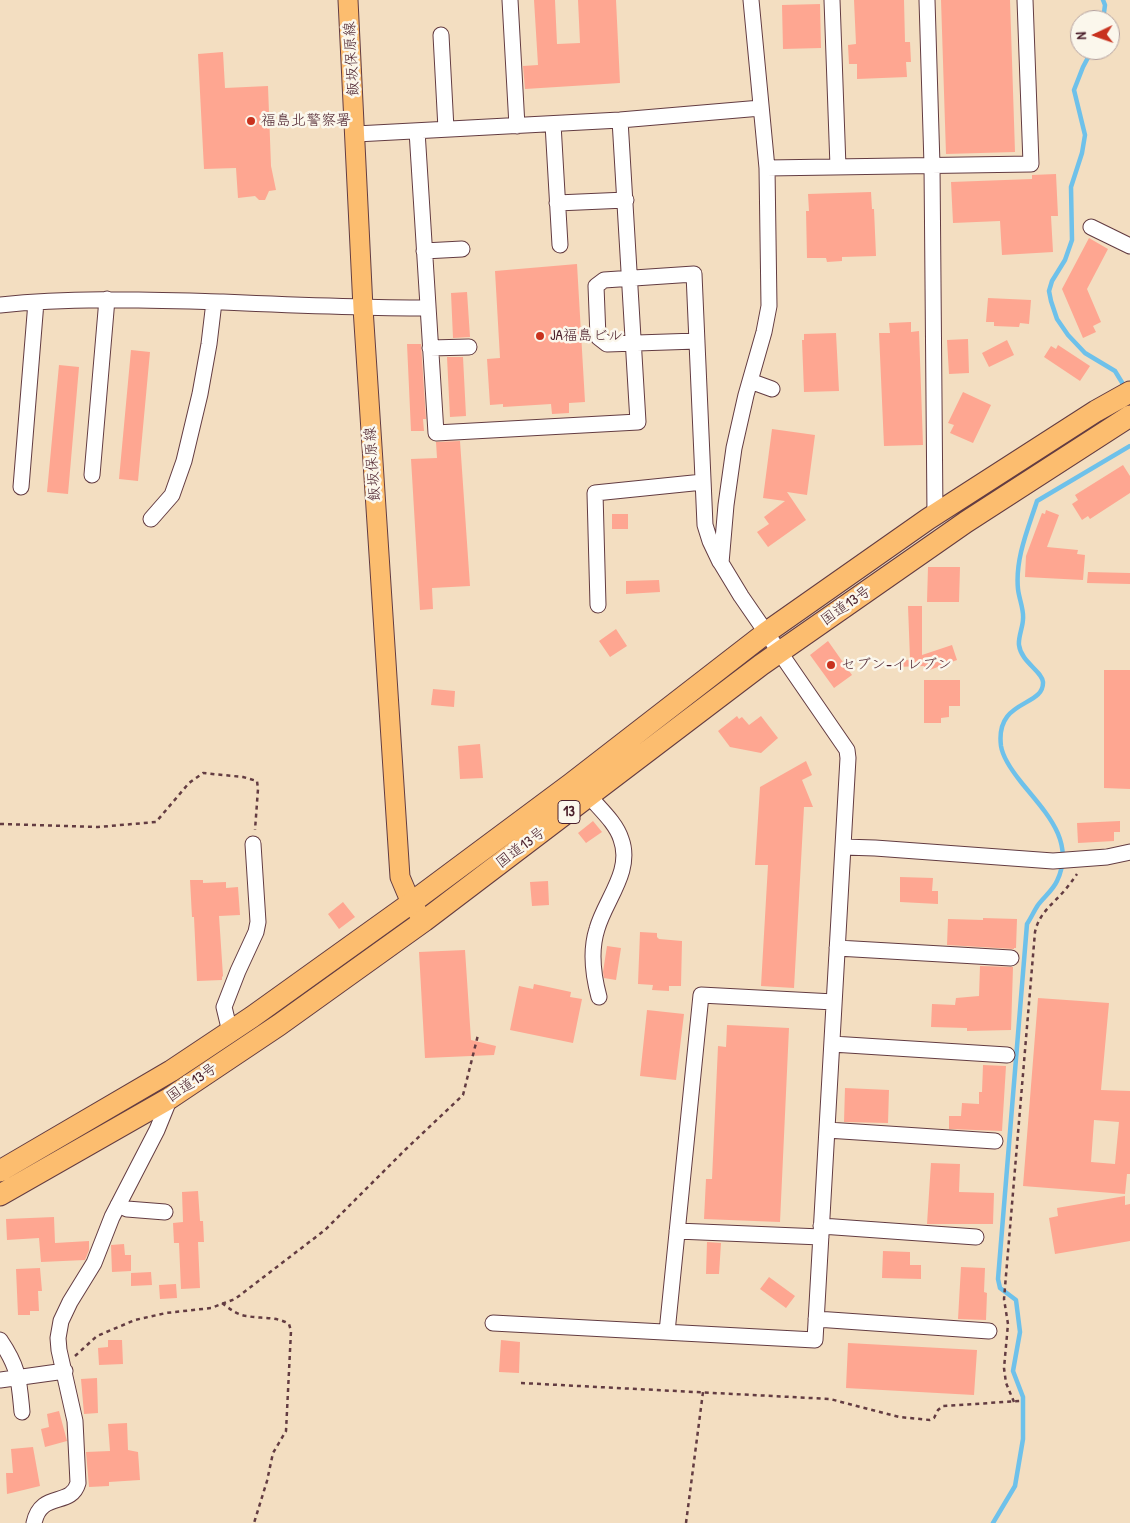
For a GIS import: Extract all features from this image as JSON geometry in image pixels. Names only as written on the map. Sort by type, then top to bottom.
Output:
[{"type":"highway","name":"国道13号","points":[[0,1171],[171,1070],[230,1032],[411,903],[571,784],[767,632],[935,515],[1096,411],[1130,392]]},
{"type":"highway","name":"国道13号","points":[[0,1195],[170,1098],[279,1025],[424,921],[779,652],[966,522],[1130,416]]},
{"type":"main road","name":"飯坂保原線","points":[[348,0],[363,308],[400,877],[411,903],[424,921]]},
{"type":"street","points":[[510,0],[517,126]]},
{"type":"street","points":[[721,564],[726,505],[734,448],[769,306],[766,168],[751,0]]},
{"type":"street","points":[[832,0],[838,167]]},
{"type":"street","points":[[927,0],[932,165],[935,515]]},
{"type":"street","points":[[766,168],[1031,164],[1025,0]]},
{"type":"street","points":[[441,36],[446,130]]},
{"type":"street","points":[[356,134],[620,120],[761,108]]},
{"type":"street","points":[[418,131],[436,432],[638,422],[631,278],[620,120]]},
{"type":"street","points":[[553,124],[560,245]]},
{"type":"street","points":[[558,203],[626,200]]},
{"type":"street","points":[[1091,227],[1130,246]]},
{"type":"street","points":[[424,251],[462,249]]},
{"type":"street","points":[[493,1323],[815,1340],[847,750],[736,589],[710,541],[705,525],[703,482],[697,341],[694,274],[604,280],[596,286],[598,337],[607,344],[697,341]]},
{"type":"street","points":[[0,305],[107,299],[363,308],[428,308]]},
{"type":"street","points":[[92,475],[107,299]]},
{"type":"street","points":[[21,487],[36,302]]},
{"type":"street","points":[[151,519],[172,495],[184,461],[200,394],[214,302]]},
{"type":"street","points":[[430,348],[469,347]]},
{"type":"street","points":[[750,381],[772,389]]},
{"type":"street","points":[[598,605],[595,493],[703,482]]},
{"type":"street","points":[[589,796],[614,826],[621,838],[625,860],[597,928],[593,949],[594,981],[599,997]]},
{"type":"street","points":[[230,1032],[224,1007],[256,932],[258,922],[253,844]]},
{"type":"street","points":[[843,847],[1053,861],[1073,861],[1130,852]]},
{"type":"street","points":[[837,948],[1011,958]]},
{"type":"street","points":[[667,1332],[701,995],[834,1002]]},
{"type":"street","points":[[832,1044],[1007,1055]]},
{"type":"street","points":[[34,1523],[37,1514],[45,1504],[72,1494],[76,1490],[78,1483],[75,1421],[59,1350],[60,1321],[94,1263],[118,1204],[158,1130],[170,1098]]},
{"type":"street","points":[[827,1130],[995,1142]]},
{"type":"street","points":[[118,1204],[127,1209],[165,1212]]},
{"type":"street","points":[[677,1231],[821,1232],[976,1237]]},
{"type":"street","points":[[816,1319],[989,1331]]},
{"type":"street","points":[[0,1340],[12,1358],[19,1378],[22,1412]]},
{"type":"street","points":[[0,1380],[65,1372]]},
{"type":"path","points":[[0,824],[98,827],[156,822],[189,783],[203,773],[243,777],[257,781],[258,789],[253,844]]},
{"type":"path","points":[[1014,1402],[1006,1383],[1004,1368],[1008,1341],[1008,1324],[1004,1299],[1037,924],[1046,910],[1064,891],[1088,859]]},
{"type":"path","points":[[65,1372],[75,1356],[97,1336],[135,1320],[166,1313],[211,1308],[235,1298],[326,1230],[406,1149],[463,1095],[478,1036]]},
{"type":"path","points":[[222,1303],[236,1313],[247,1317],[281,1319],[289,1324],[291,1331],[286,1431],[273,1453],[267,1482],[254,1523]]},
{"type":"path","points":[[521,1383],[830,1399],[891,1415],[930,1420],[934,1418],[938,1410],[943,1406],[1020,1401]]},
{"type":"path","points":[[686,1523],[703,1392]]},
{"type":"building","points":[[534,0],[555,0],[557,44],[580,43],[578,0],[616,0],[620,83],[525,89],[523,66],[538,65]]},
{"type":"building","points":[[854,0],[904,0],[905,42],[910,42],[911,62],[906,62],[907,77],[857,79],[857,64],[849,64],[848,45],[856,44]]},
{"type":"building","points":[[941,0],[1010,0],[1015,152],[946,154]]},
{"type":"building","points":[[820,4],[821,48],[783,49],[782,5]]},
{"type":"building","points":[[223,52],[225,88],[268,86],[271,166],[276,190],[269,191],[265,200],[259,200],[255,196],[238,198],[236,168],[204,169],[198,54]]},
{"type":"building","points":[[1056,174],[1058,216],[1051,216],[1053,252],[1002,255],[1000,221],[953,223],[951,182],[1032,179],[1032,175]]},
{"type":"building","points":[[871,192],[872,209],[874,209],[876,256],[842,257],[842,261],[827,262],[826,258],[807,258],[806,211],[809,211],[808,194]]},
{"type":"building","points":[[1089,238],[1108,249],[1087,289],[1101,322],[1093,326],[1096,332],[1083,338],[1062,289]]},
{"type":"building","name":"JA福島ビル","points":[[577,264],[585,402],[569,403],[569,413],[552,414],[551,404],[503,407],[503,404],[490,405],[487,359],[500,358],[495,271]]},
{"type":"building","points":[[467,292],[470,337],[453,338],[451,293]]},
{"type":"building","points":[[988,298],[1031,300],[1029,324],[1020,323],[1019,327],[994,326],[994,322],[986,322]]},
{"type":"building","points":[[911,322],[911,332],[919,331],[923,445],[884,446],[879,333],[890,333],[889,323]]},
{"type":"building","points":[[836,333],[839,391],[804,392],[802,340],[804,340],[804,334]]},
{"type":"building","points":[[968,339],[969,373],[949,374],[947,340]]},
{"type":"building","points":[[1007,340],[1014,355],[989,367],[982,353]]},
{"type":"building","points":[[407,344],[421,344],[426,419],[423,419],[424,431],[411,431]]},
{"type":"building","points":[[1058,345],[1090,366],[1080,381],[1044,357],[1051,346],[1056,349]]},
{"type":"building","points":[[131,350],[150,352],[138,481],[119,479]]},
{"type":"building","points":[[447,357],[463,357],[466,416],[450,417]]},
{"type":"building","points":[[59,365],[79,367],[68,494],[47,492]]},
{"type":"building","points":[[963,392],[991,405],[973,443],[950,433],[954,425],[948,423]]},
{"type":"building","points":[[772,429],[815,435],[807,495],[787,492],[806,520],[768,547],[757,532],[769,524],[764,517],[785,501],[763,498]]},
{"type":"building","points":[[460,441],[470,586],[432,588],[433,609],[420,610],[411,459],[437,458],[436,442]]},
{"type":"building","points":[[1123,465],[1130,476],[1130,493],[1090,519],[1088,516],[1082,520],[1072,504],[1078,500],[1075,495]]},
{"type":"building","points":[[1046,510],[1059,515],[1047,547],[1078,550],[1077,554],[1085,555],[1083,580],[1025,577],[1026,556],[1042,513],[1045,514]]},
{"type":"building","points":[[612,514],[628,514],[628,529],[612,529]]},
{"type":"building","points":[[928,567],[960,567],[959,602],[927,602]]},
{"type":"building","points":[[1088,572],[1130,573],[1130,584],[1087,583]]},
{"type":"building","points":[[659,580],[660,592],[626,594],[626,581]]},
{"type":"building","points":[[908,606],[922,606],[922,655],[952,645],[957,660],[924,672],[924,666],[895,667],[895,664],[910,659]]},
{"type":"building","points":[[616,629],[627,646],[610,657],[599,641]]},
{"type":"building","name":"セブン-イレブン","points":[[828,641],[852,675],[834,688],[810,655]]},
{"type":"building","points":[[1104,670],[1130,670],[1130,789],[1104,788]]},
{"type":"building","points":[[924,680],[960,680],[960,706],[949,706],[949,717],[941,718],[941,723],[924,723]]},
{"type":"building","points":[[433,689],[455,691],[454,707],[431,705]]},
{"type":"building","points":[[737,716],[739,719],[742,717],[749,725],[761,716],[778,738],[761,753],[730,747],[718,731]]},
{"type":"building","points":[[480,744],[483,778],[460,779],[458,746]]},
{"type":"building","points":[[806,761],[812,775],[802,780],[813,807],[804,807],[794,988],[761,986],[768,865],[755,865],[760,787]]},
{"type":"building","points":[[593,821],[602,832],[586,843],[578,833]]},
{"type":"building","points":[[1120,821],[1120,832],[1114,832],[1114,841],[1078,843],[1077,823]]},
{"type":"building","points":[[900,877],[933,878],[932,891],[938,891],[938,904],[900,902]]},
{"type":"building","points":[[190,880],[203,880],[203,883],[226,882],[226,888],[238,887],[240,915],[219,916],[222,980],[197,981]]},
{"type":"building","points":[[548,881],[549,905],[532,906],[530,882]]},
{"type":"building","points":[[343,902],[355,917],[339,929],[328,914]]},
{"type":"building","points":[[983,918],[1017,919],[1016,948],[947,945],[948,919],[983,920]]},
{"type":"building","points":[[640,932],[657,933],[659,939],[682,941],[681,986],[669,986],[669,991],[652,990],[653,985],[638,984]]},
{"type":"building","points":[[607,946],[621,948],[616,980],[604,978],[603,972]]},
{"type":"building","points":[[465,950],[471,1040],[496,1046],[494,1055],[425,1058],[419,952]]},
{"type":"building","points":[[980,966],[1013,967],[1011,1030],[967,1031],[967,1028],[931,1027],[932,1004],[955,1005],[956,998],[979,996]]},
{"type":"building","points":[[534,984],[571,992],[570,997],[582,999],[573,1043],[510,1030],[519,986],[533,989]]},
{"type":"building","points":[[1038,998],[1109,1003],[1101,1090],[1130,1091],[1130,1174],[1127,1174],[1125,1194],[1023,1186]],"holes":[[[1094,1120],[1119,1122],[1115,1164],[1091,1162]]]},
{"type":"building","points":[[647,1010],[684,1014],[676,1080],[640,1076]]},
{"type":"building","points":[[727,1025],[789,1028],[780,1222],[704,1219],[706,1179],[712,1179],[718,1046],[726,1047]]},
{"type":"building","points":[[983,1065],[1006,1066],[1002,1131],[949,1129],[949,1116],[961,1116],[962,1103],[979,1104],[979,1092],[982,1092]]},
{"type":"building","points":[[845,1088],[889,1090],[888,1123],[844,1122]]},
{"type":"building","points":[[931,1163],[960,1164],[959,1192],[994,1193],[993,1224],[927,1224]]},
{"type":"building","points":[[198,1191],[200,1221],[203,1221],[204,1242],[198,1242],[200,1288],[181,1289],[179,1243],[174,1243],[173,1223],[183,1222],[182,1192]]},
{"type":"building","points":[[1125,1196],[1125,1205],[1130,1204],[1130,1241],[1055,1254],[1049,1218],[1058,1216],[1057,1208]]},
{"type":"building","points":[[54,1217],[55,1243],[89,1241],[89,1250],[85,1260],[41,1262],[39,1238],[7,1240],[6,1219]]},
{"type":"building","points":[[707,1242],[721,1243],[719,1274],[706,1274]]},
{"type":"building","points":[[124,1244],[125,1255],[131,1255],[131,1271],[112,1272],[111,1245]]},
{"type":"building","points":[[883,1251],[910,1252],[910,1265],[921,1265],[921,1279],[882,1278]]},
{"type":"building","points":[[961,1267],[985,1268],[984,1292],[987,1293],[986,1320],[958,1319]]},
{"type":"building","points":[[40,1268],[42,1291],[38,1291],[39,1311],[30,1311],[30,1315],[18,1315],[16,1269]]},
{"type":"building","points":[[151,1272],[152,1285],[131,1286],[131,1273]]},
{"type":"building","points":[[769,1277],[795,1296],[786,1308],[760,1289]]},
{"type":"building","points":[[176,1284],[177,1298],[160,1299],[159,1285]]},
{"type":"building","points":[[108,1340],[122,1340],[123,1364],[99,1365],[98,1348],[108,1347]]},
{"type":"building","points":[[501,1340],[520,1342],[519,1373],[499,1372]]},
{"type":"building","points":[[848,1343],[977,1350],[974,1395],[846,1388]]},
{"type":"building","points":[[97,1378],[98,1413],[84,1414],[81,1379]]},
{"type":"building","points":[[59,1411],[67,1441],[45,1447],[41,1429],[49,1427],[47,1414]]},
{"type":"building","points":[[127,1423],[128,1450],[138,1452],[140,1480],[109,1482],[109,1486],[89,1487],[86,1452],[110,1451],[108,1424]]},
{"type":"building","points":[[33,1447],[40,1486],[7,1494],[6,1473],[13,1473],[11,1449]]},
{"type":"waterway","points":[[1103,0],[1104,10]]},
{"type":"waterway","points":[[1087,60],[1074,90],[1085,135],[1082,153],[1071,187],[1072,240],[1065,260],[1052,281],[1049,291],[1057,319],[1068,335],[1085,353],[1115,371],[1126,389]]},
{"type":"waterway","points":[[993,1523],[1015,1486],[1023,1439],[1023,1397],[1013,1371],[1020,1332],[1016,1300],[1000,1288],[998,1279],[1027,924],[1038,905],[1057,881],[1062,866],[1063,853],[1055,828],[1048,816],[1012,770],[1001,746],[1001,731],[1005,719],[1020,706],[1036,696],[1041,690],[1043,682],[1039,674],[1023,656],[1019,645],[1023,615],[1018,589],[1018,567],[1023,544],[1037,501],[1130,446]]},
{"type":"place","name":"福島北警察署","points":[[251,121]]},
{"type":"place","name":"JA福島ビル","points":[[540,336]]},
{"type":"place","name":"セブン-イレブン","points":[[831,665]]}]
